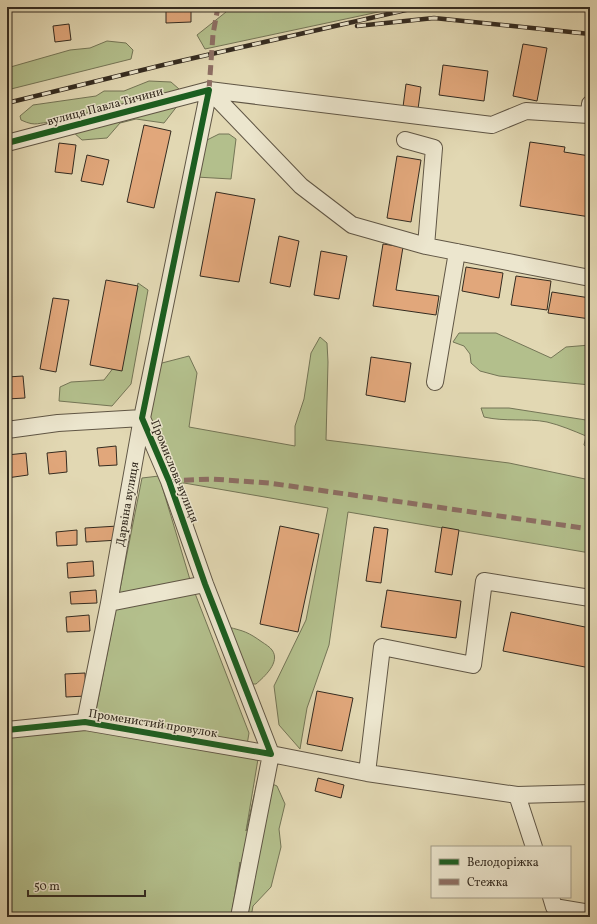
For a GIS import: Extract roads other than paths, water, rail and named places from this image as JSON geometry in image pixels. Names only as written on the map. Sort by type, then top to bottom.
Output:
[{"type":"street","points":[[209,90],[492,126],[526,111],[589,115],[590,104]]},
{"type":"street","points":[[209,90],[301,186],[352,225],[426,246],[590,278]]},
{"type":"street","name":"вулиця Павла Тичини","points":[[7,143],[209,90]]},
{"type":"street","name":"Промислова вулиця","points":[[209,90],[142,418],[169,481],[205,584],[272,754]]},
{"type":"street","points":[[405,140],[434,148],[426,246]]},
{"type":"street","points":[[435,382],[457,252]]},
{"type":"street","points":[[7,430],[58,423],[142,418]]},
{"type":"street","name":"Дарвіна вулиця","points":[[85,722],[109,603],[142,418]]},
{"type":"street","points":[[367,773],[382,648],[473,664],[484,581],[590,598]]},
{"type":"street","points":[[109,603],[205,584]]},
{"type":"street","name":"Променистий провулок","points":[[7,730],[85,722],[272,754],[367,773],[517,796],[590,792]]},
{"type":"street","points":[[239,917],[272,754]]},
{"type":"street","points":[[517,796],[534,846]]},
{"type":"street","points":[[551,898],[554,907],[590,913]]},
{"type":"railway","points":[[7,103],[163,65],[419,7]]},
{"type":"railway","points":[[357,26],[434,18],[590,34]]}]
